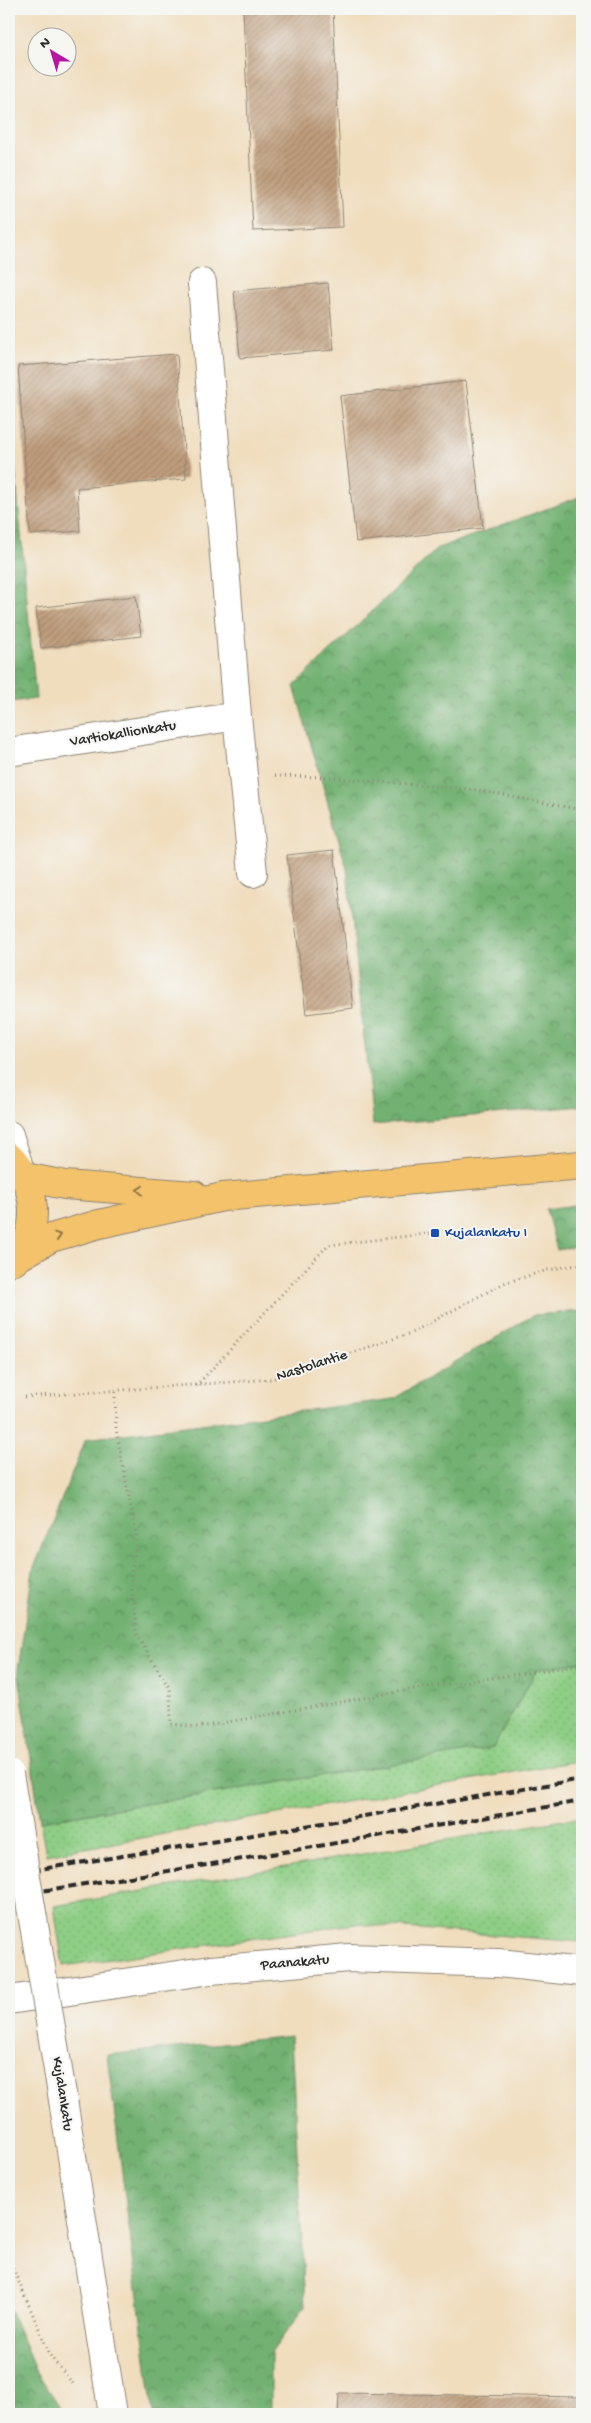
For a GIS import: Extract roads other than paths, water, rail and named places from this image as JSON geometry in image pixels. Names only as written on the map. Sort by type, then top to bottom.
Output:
[{"type":"main road","points":[[12,1262],[51,1238],[99,1224],[223,1197],[582,1166]]},
{"type":"main road","points":[[18,1167],[65,1185],[223,1197]]},
{"type":"main road","points":[[12,1262],[25,1245],[32,1228],[34,1211],[31,1193],[18,1167]]},
{"type":"street","points":[[202,283],[237,716],[253,873]]},
{"type":"street","name":"Vartiokallionkatu","points":[[9,752],[237,716]]},
{"type":"street","points":[[9,1135],[18,1167]]},
{"type":"street","name":"Kujalankatu","points":[[9,1774],[113,2414]]},
{"type":"street","name":"Paanakatu","points":[[9,2000],[211,1970],[349,1958],[498,1963],[582,1972]]},
{"type":"railway","points":[[9,1874],[582,1779]]},
{"type":"railway","points":[[9,1896],[219,1863],[582,1801]]},
{"type":"place","name":"Kujalankatu I","points":[[435,1233]]}]
